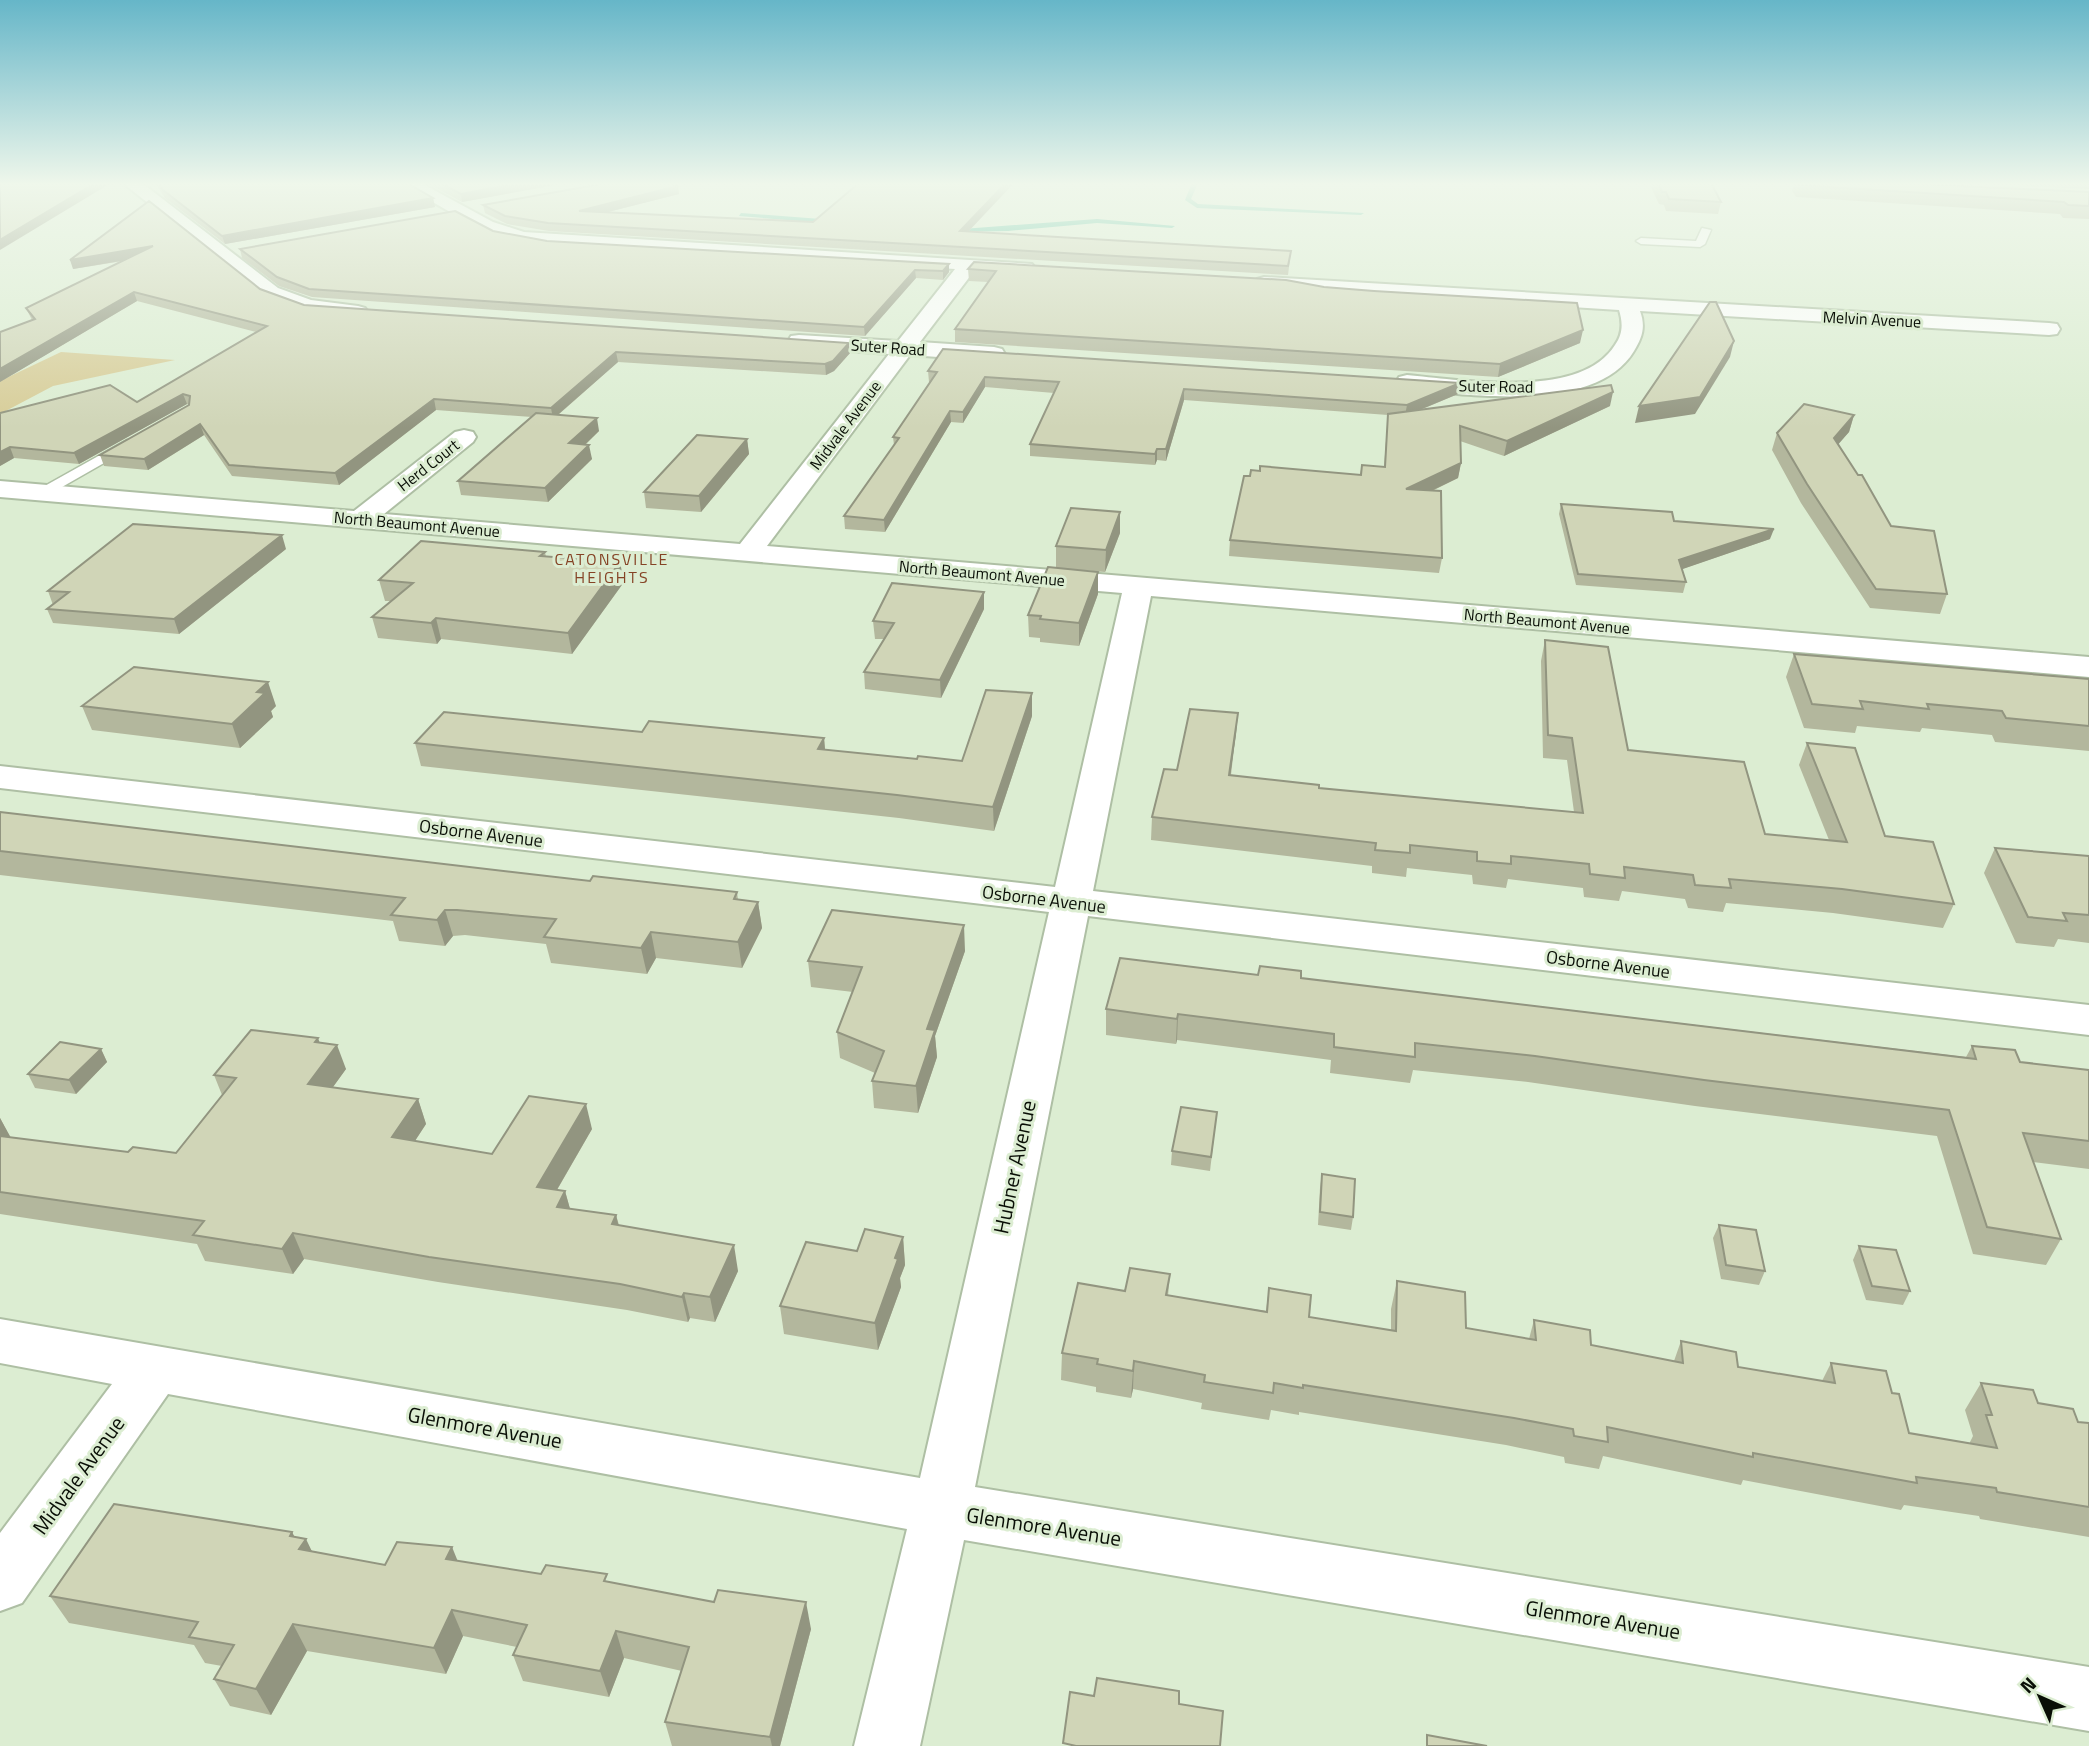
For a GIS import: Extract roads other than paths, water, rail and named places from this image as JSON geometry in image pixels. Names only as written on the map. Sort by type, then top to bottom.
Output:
[{"type":"street","points":[[235,264],[271,292],[288,300],[330,309],[382,313]]},
{"type":"street","points":[[959,264],[1051,270]]},
{"type":"street","name":"Midvale Avenue","points":[[748,552],[968,265]]},
{"type":"street","name":"Melvin Avenue","points":[[1243,281],[2049,329]]},
{"type":"street","name":"Suter Road","points":[[1393,381],[1511,388],[1539,387],[1589,378],[1618,362],[1625,352],[1633,325],[1627,305]]},
{"type":"street","name":"Suter Road","points":[[780,340],[1016,356]]},
{"type":"street","name":"Herd Court","points":[[359,520],[464,437]]},
{"type":"street","name":"North Beaumont Avenue","points":[[0,489],[2089,667]]},
{"type":"street","name":"Hubner Avenue","points":[[887,1746],[943,1509],[1069,902],[1138,587]]},
{"type":"street","name":"Osborne Avenue","points":[[0,777],[2089,1020]]},
{"type":"street","name":"Glenmore Avenue","points":[[0,1341],[943,1509],[2089,1699]]},
{"type":"street","name":"Midvale Avenue","points":[[0,1582],[156,1367]]},
{"type":"lane","points":[[42,492],[138,438]]},
{"type":"district","name":"CATONSVILLE HEIGHTS","points":[[612,568]]}]
